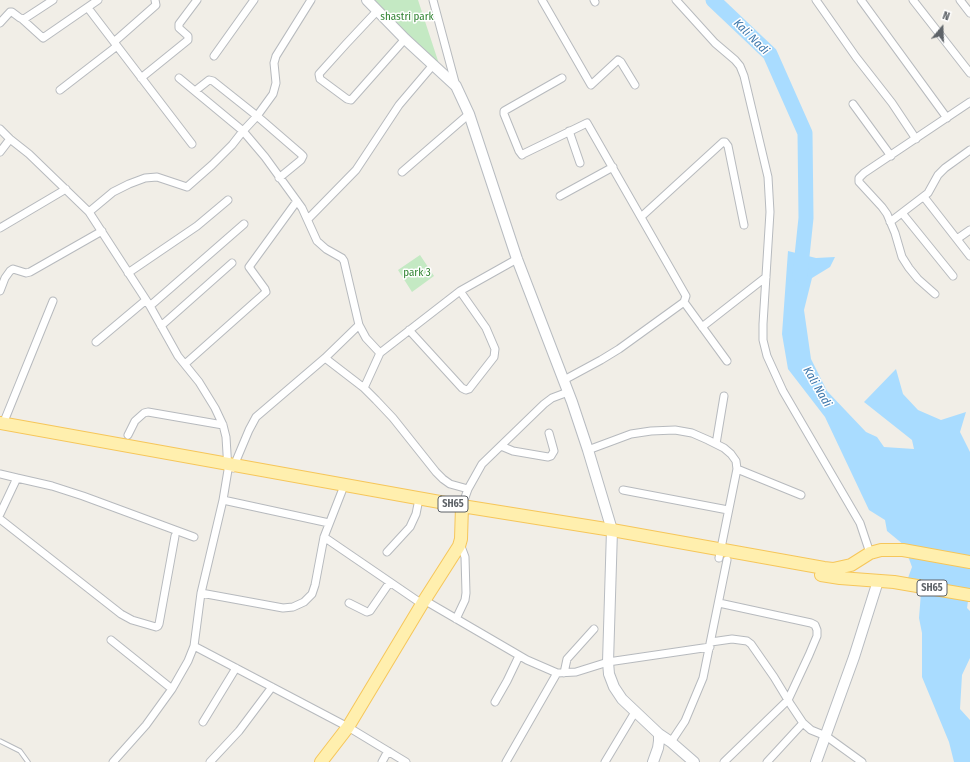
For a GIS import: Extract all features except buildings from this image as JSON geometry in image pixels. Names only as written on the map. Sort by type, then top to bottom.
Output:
[{"type":"main road","name":"SH65","points":[[1,426],[462,509],[613,534],[840,578],[894,582],[970,595]]},
{"type":"main road","name":"SH65","points":[[231,467],[342,491],[418,504],[462,509]]},
{"type":"main road","points":[[321,762],[348,727],[423,602],[459,546],[461,539],[462,509]]},
{"type":"main road","name":"SH65","points":[[722,556],[832,570],[851,565],[870,553],[881,550],[903,550],[970,562]]},
{"type":"street","points":[[22,19],[26,18],[53,0]]},
{"type":"street","points":[[0,23],[7,14],[12,12],[43,38],[98,0]]},
{"type":"street","points":[[60,90],[116,44],[156,5],[155,0]]},
{"type":"street","points":[[141,78],[188,40],[188,36],[179,28],[179,24],[197,0]]},
{"type":"street","points":[[214,56],[254,0]]},
{"type":"street","points":[[89,212],[113,192],[145,178],[157,177],[187,187],[222,155],[257,116],[270,98],[275,88],[274,63],[276,56],[311,0]]},
{"type":"street","points":[[367,0],[377,12],[456,86]]},
{"type":"street","points":[[433,0],[456,86],[469,114],[517,258],[564,380],[588,450],[613,534],[608,662],[609,674],[622,699],[659,734],[671,742],[694,762]]},
{"type":"street","points":[[542,0],[591,85],[618,60],[621,62],[635,85]]},
{"type":"street","points":[[676,0],[715,43],[735,60],[740,66],[744,76],[768,178],[770,212],[762,324],[763,340],[767,356],[784,391],[860,523],[870,553]]},
{"type":"street","points":[[816,0],[856,57],[892,103],[916,139]]},
{"type":"street","points":[[861,0],[947,118]]},
{"type":"street","points":[[913,0],[970,73]]},
{"type":"street","points":[[960,0],[970,14]]},
{"type":"street","points":[[88,8],[192,144]]},
{"type":"street","points":[[377,12],[324,69],[319,76],[320,79],[347,99],[351,100],[406,40]]},
{"type":"street","points":[[308,219],[356,170],[399,105],[433,65]]},
{"type":"street","points":[[179,78],[243,131],[265,157],[297,201],[308,219],[320,246],[338,255],[344,261],[359,326],[366,338],[380,354]]},
{"type":"street","points":[[562,78],[504,112],[519,152],[522,154],[587,123],[686,296],[684,302],[601,360],[564,380]]},
{"type":"street","points":[[195,91],[210,79],[257,116],[302,156],[301,160],[279,178]]},
{"type":"street","points":[[935,294],[918,279],[902,257],[890,222],[882,207],[859,182],[859,178],[864,173],[970,102]]},
{"type":"street","points":[[853,104],[891,156]]},
{"type":"street","points":[[402,172],[469,114]]},
{"type":"street","points":[[0,129],[66,189],[89,212],[102,231],[148,303],[178,356],[199,382],[215,408],[223,425],[231,467]]},
{"type":"street","points":[[569,131],[580,164]]},
{"type":"street","points":[[0,152],[10,139]]},
{"type":"street","points":[[641,217],[723,142],[725,142],[728,146],[744,225]]},
{"type":"street","points":[[890,222],[924,197],[931,189],[938,175],[945,168],[970,150]]},
{"type":"street","points":[[560,196],[613,168]]},
{"type":"street","points":[[0,228],[66,189]]},
{"type":"street","points":[[924,197],[970,256]]},
{"type":"street","points":[[128,273],[198,226],[228,200]]},
{"type":"street","points":[[185,364],[266,292],[265,288],[249,269],[249,267],[297,201]]},
{"type":"street","points":[[902,213],[953,276]]},
{"type":"street","points":[[96,342],[148,303],[244,224]]},
{"type":"street","points":[[957,239],[970,230]]},
{"type":"street","points":[[0,291],[3,276],[10,271],[14,269],[23,273],[30,272],[102,231]]},
{"type":"street","points":[[364,388],[380,354],[460,291],[517,258]]},
{"type":"street","points":[[161,326],[232,263]]},
{"type":"street","points":[[702,327],[766,277]]},
{"type":"street","points":[[409,330],[462,388],[466,390],[469,388],[494,357],[495,349],[486,328],[460,291]]},
{"type":"street","points":[[1,426],[53,301]]},
{"type":"street","points":[[684,302],[727,362]]},
{"type":"street","points":[[113,762],[146,725],[172,689],[188,661],[194,646],[201,593],[231,467],[256,417],[325,358],[359,326]]},
{"type":"street","points":[[325,358],[364,388],[393,418],[436,472],[450,484],[468,489]]},
{"type":"street","points":[[462,509],[468,489],[482,464],[544,404],[552,398],[568,392]]},
{"type":"street","points":[[716,444],[724,396]]},
{"type":"street","points":[[128,435],[135,421],[144,413],[148,412],[223,425]]},
{"type":"street","points":[[588,450],[631,434],[675,430],[692,433],[716,444],[731,454],[736,461],[737,469],[728,510],[722,556],[719,603],[703,678],[685,721],[671,742]]},
{"type":"street","points":[[501,446],[513,451],[551,456],[554,451],[549,433]]},
{"type":"street","points":[[737,469],[801,495]]},
{"type":"street","points":[[0,474],[52,486],[83,496],[194,537]]},
{"type":"street","points":[[0,514],[17,478]]},
{"type":"street","points":[[623,490],[728,510]]},
{"type":"street","points":[[201,593],[283,608],[293,607],[304,602],[312,594],[324,537],[342,491]]},
{"type":"street","points":[[223,500],[329,523]]},
{"type":"street","points":[[387,552],[410,527],[416,514],[418,504]]},
{"type":"street","points":[[0,519],[120,614],[132,620],[156,627],[160,624],[175,536]]},
{"type":"street","points":[[324,537],[390,582],[423,602],[456,619],[519,656],[561,673],[576,672],[608,662],[710,645],[732,639],[747,641],[751,644],[774,677],[804,723],[811,730],[826,736],[862,762]]},
{"type":"street","points":[[456,619],[465,600],[466,593],[465,557],[459,546]]},
{"type":"street","points":[[816,762],[854,657],[878,581]]},
{"type":"street","points":[[349,602],[367,612],[370,611],[390,582]]},
{"type":"street","points":[[719,603],[811,623],[815,625],[817,630],[815,642],[801,675],[788,700],[724,762]]},
{"type":"street","points":[[506,762],[561,673],[567,659],[594,629]]},
{"type":"street","points":[[111,640],[172,689]]},
{"type":"street","points":[[194,646],[348,727],[406,762]]},
{"type":"street","points":[[495,702],[519,656]]},
{"type":"street","points":[[203,722],[236,668]]},
{"type":"street","points":[[210,762],[239,731],[272,687]]},
{"type":"street","points":[[604,762],[635,712]]},
{"type":"street","points":[[767,762],[804,723]]},
{"type":"street","points":[[652,762],[658,748],[659,734]]},
{"type":"street","points":[[382,762],[388,751]]},
{"type":"lane","points":[[0,741],[20,751],[28,762]]},
{"type":"green space","name":"shastri park","points":[[371,0],[418,0],[442,73]]},
{"type":"green space","name":"park 3","points":[[420,255],[434,276],[412,292],[398,270]]},
{"type":"water","points":[[788,251],[816,258],[835,257],[830,267],[812,278],[804,310],[811,359],[827,391],[866,432],[877,437],[884,447],[914,449],[912,440],[864,402],[896,369],[903,394],[918,410],[941,420],[966,412],[960,432],[970,452],[970,588],[967,608],[970,611],[970,658],[962,675],[960,709],[970,720],[970,762],[954,762],[949,742],[922,677],[922,633],[919,618],[922,580],[908,578],[912,567],[904,545],[887,531],[885,520],[869,510],[825,417],[788,369],[782,334]]},
{"type":"waterway","name":"Kali Nadi","points":[[713,0],[770,54],[805,133],[806,218],[800,275]]}]
